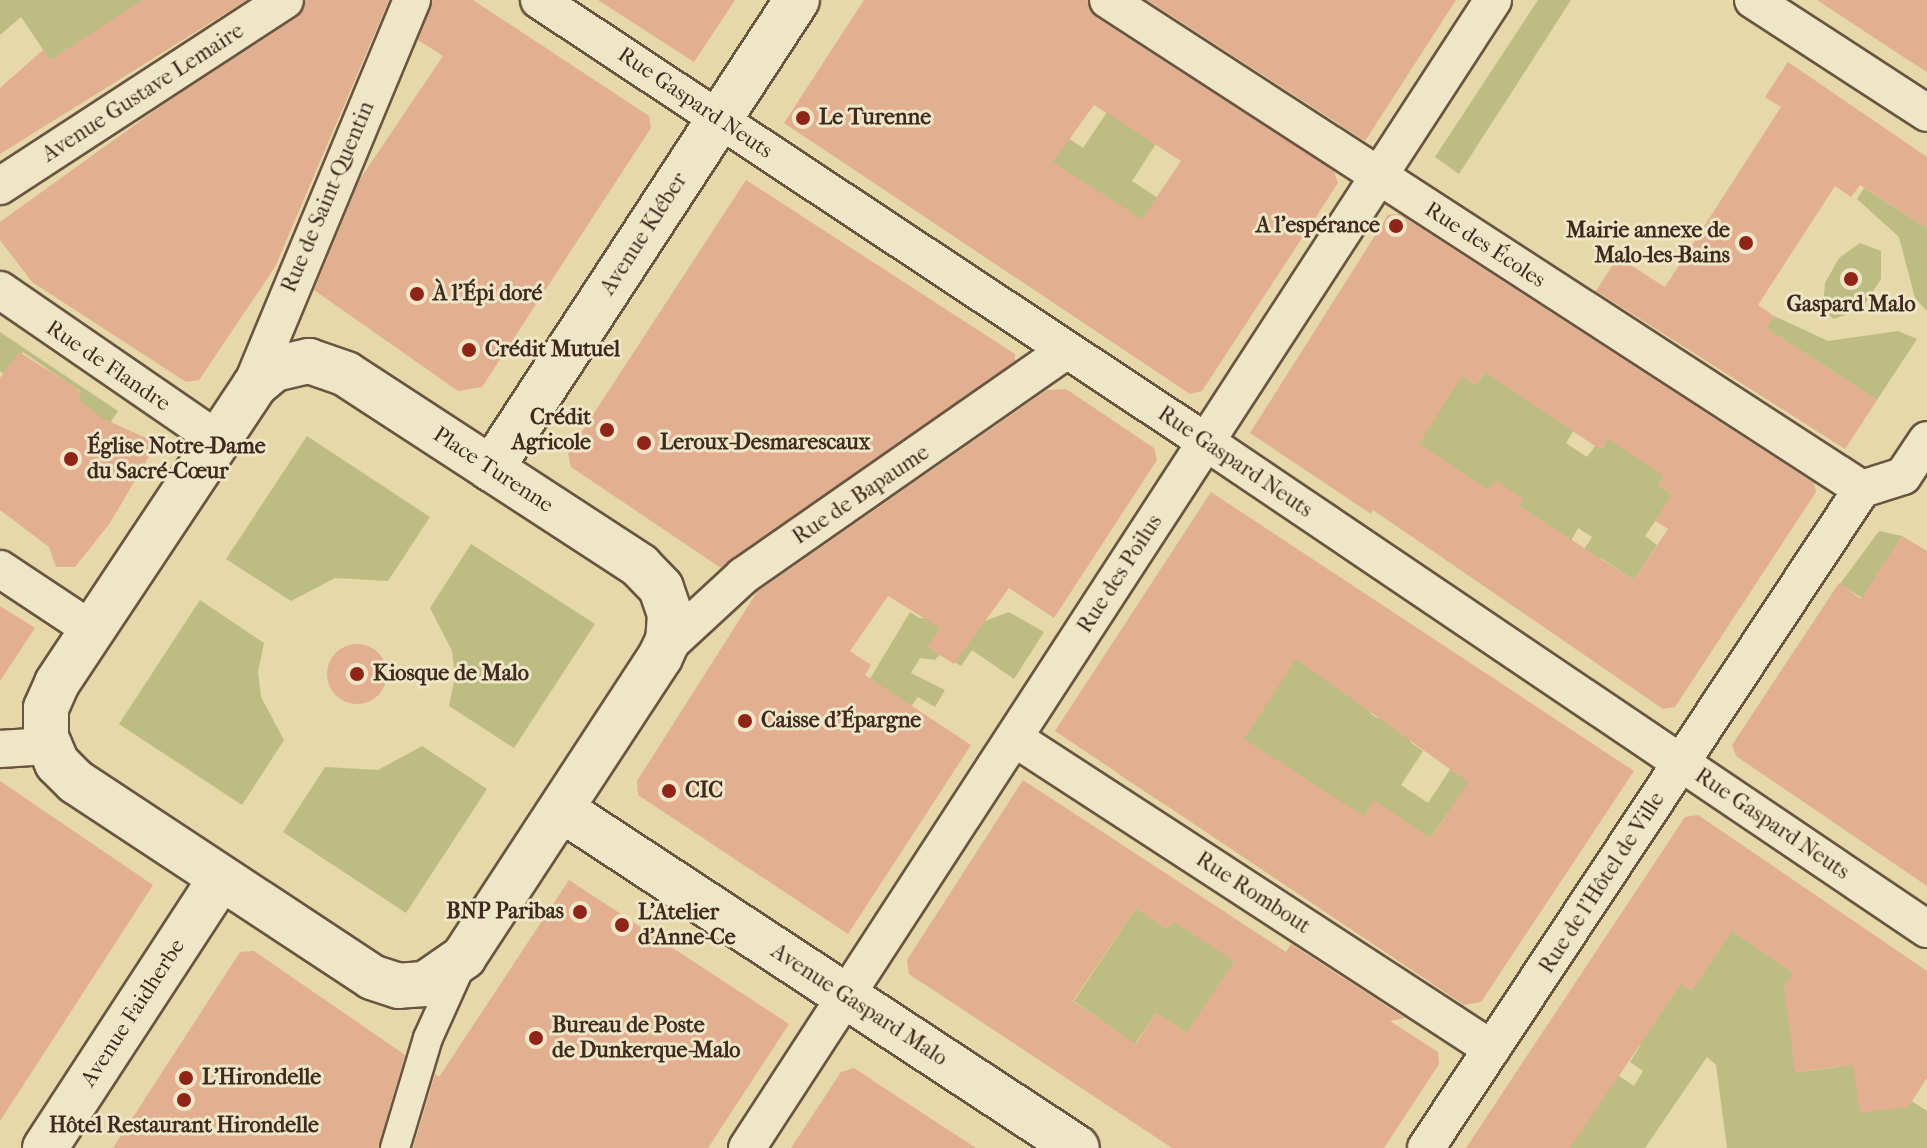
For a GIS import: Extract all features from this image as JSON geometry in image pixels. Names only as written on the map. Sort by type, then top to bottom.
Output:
[{"type":"street","name":"Avenue Gustave Lemaire","points":[[0,186],[285,0]]},
{"type":"street","name":"Rue de Saint-Quentin","points":[[248,396],[412,0]]},
{"type":"street","name":"Rue Gaspard Neuts","points":[[539,0],[1206,442],[1927,929]]},
{"type":"street","name":"Avenue Kléber","points":[[491,469],[797,0]]},
{"type":"street","name":"Rue des Écoles","points":[[1108,0],[1862,489]]},
{"type":"street","name":"Rue des Poilus","points":[[747,1148],[1493,0]]},
{"type":"street","points":[[1753,0],[1927,113]]},
{"type":"street","name":"Rue de Flandre","points":[[0,290],[218,440]]},
{"type":"street","name":"Rue de Bapaume","points":[[664,649],[743,576],[1066,351]]},
{"type":"street","name":"Place Turenne","points":[[326,364],[650,574],[670,614],[664,649],[464,957],[425,984],[383,982],[67,776],[48,746],[49,699],[248,396],[282,365],[326,364]]},
{"type":"street","points":[[1862,489],[1915,484],[1927,440]]},
{"type":"street","name":"Rue de l'Hôtel de Ville","points":[[1426,1148],[1862,489]]},
{"type":"street","points":[[0,569],[92,630]]},
{"type":"street","name":"Rue Rombout","points":[[1014,738],[1492,1049]]},
{"type":"street","points":[[0,749],[48,746]]},
{"type":"street","name":"Avenue Gaspard Malo","points":[[561,809],[1077,1148]]},
{"type":"street","name":"Avenue Faidherbe","points":[[45,1148],[221,878]]},
{"type":"street","points":[[395,1148],[428,1038],[464,957]]},
{"type":"shaded area","points":[[0,0],[145,0],[50,60],[21,17],[0,35]]},
{"type":"shaded area","points":[[1538,0],[1571,0],[1459,174],[1435,157]]},
{"type":"shaded area","points":[[890,88],[1055,129],[1083,148],[1120,93],[1156,144],[1132,181],[1178,211],[1120,252]]},
{"type":"shaded area","points":[[1864,188],[1927,228],[1927,311],[1915,298],[1899,237],[1857,199]]},
{"type":"shaded area","points":[[1860,243],[1881,251],[1881,279],[1861,310],[1833,319],[1823,308],[1825,283],[1839,258]]},
{"type":"shaded area","points":[[1774,316],[1828,341],[1898,331],[1917,339],[1877,400],[1766,328]]},
{"type":"shaded area","points":[[0,332],[118,411],[108,426],[75,404],[81,392],[23,352],[7,376],[0,371]]},
{"type":"shaded area","points":[[1504,342],[1581,419],[1566,443],[1587,457],[1596,445],[1602,448],[1621,418],[1671,466],[1658,485],[1673,495],[1645,536],[1657,545],[1634,580],[1601,558],[1579,591],[1564,581],[1592,537],[1578,528],[1571,541],[1519,506],[1523,499],[1496,481],[1488,492],[1418,479],[1372,363],[1462,376],[1476,385]]},
{"type":"shaded area","points":[[307,436],[430,517],[388,581],[335,578],[291,601],[226,559]]},
{"type":"shaded area","points":[[1879,531],[1902,536],[1870,586],[1870,603],[1840,584]]},
{"type":"shaded area","points":[[471,544],[595,624],[514,748],[449,706],[455,677],[452,651],[430,608]]},
{"type":"shaded area","points":[[200,600],[264,643],[258,671],[261,697],[284,740],[242,805],[119,724]]},
{"type":"shaded area","points":[[910,612],[919,618],[985,621],[1009,612],[1044,632],[1014,679],[972,650],[961,666],[941,653],[935,660],[920,658],[911,673],[945,690],[935,707],[918,697],[905,715],[859,697]]},
{"type":"shaded area","points":[[1221,636],[1393,678],[1370,713],[1377,718],[1429,713],[1410,742],[1423,751],[1401,785],[1428,803],[1453,765],[1508,751],[1446,815],[1396,890],[1374,801],[1351,835],[1164,804],[1117,773],[1172,690]]},
{"type":"shaded area","points":[[422,746],[487,789],[406,913],[283,832],[325,767],[378,770]]},
{"type":"shaded area","points":[[1136,908],[1167,929],[1173,921],[1236,959],[1187,1033],[1156,1013],[1135,1044],[1074,1001]]},
{"type":"shaded area","points":[[1715,919],[1793,973],[1796,1072],[1839,1067],[1837,1052],[1927,1111],[1927,1148],[1727,1148],[1716,1065],[1707,1057],[1645,1148],[1559,1148],[1618,1075],[1634,1086],[1643,1071],[1630,1062],[1640,1046],[1631,1039],[1680,983],[1692,991]]},
{"type":"building","points":[[143,0],[247,0],[0,154],[0,88],[43,50],[50,60]]},
{"type":"building","points":[[306,0],[389,0],[275,267],[199,380],[186,382],[32,282],[0,240],[0,222],[161,106],[296,18]]},
{"type":"building","points":[[433,0],[473,0],[649,116],[651,128],[482,387],[458,391],[314,290],[360,179],[443,56],[418,40]]},
{"type":"building","points":[[598,0],[735,0],[694,62]]},
{"type":"building","points":[[864,0],[1087,0],[1097,18],[1334,171],[1338,183],[1202,391],[1190,394],[784,123]],"holes":[[[1094,105],[1181,161],[1142,219],[1053,162]]]},
{"type":"building","points":[[1147,0],[1456,0],[1365,141]]},
{"type":"building","points":[[1817,0],[1927,0],[1927,72],[1902,56]]},
{"type":"building","name":"Mairie annexe de Malo-les-Bains","points":[[1788,62],[1927,157],[1927,228],[1860,185],[1851,197],[1835,186],[1758,305],[1774,316],[1766,328],[1877,400],[1845,449],[1596,291],[1618,257],[1665,287],[1781,107],[1765,97]]},
{"type":"building","points":[[746,180],[1015,354],[1015,361],[721,568],[571,467],[568,453]]},
{"type":"building","points":[[1399,214],[1814,483],[1816,492],[1675,707],[1663,709],[1373,510],[1371,514],[1250,433],[1388,215]],"holes":[[[1484,372],[1601,449],[1608,439],[1664,476],[1658,485],[1672,494],[1655,521],[1668,529],[1634,580],[1519,506],[1524,499],[1496,481],[1489,490],[1419,444],[1462,376],[1476,385]]]},
{"type":"building","name":"Église Notre-Dame du Sacré-Cœur","points":[[19,352],[70,384],[81,393],[78,399],[102,418],[157,443],[110,523],[75,567],[56,567],[49,547],[0,510],[0,378]]},
{"type":"building","points":[[1066,389],[1154,448],[1157,460],[1054,618],[1009,588],[954,664],[927,647],[940,628],[888,596],[850,651],[871,665],[865,675],[971,745],[848,934],[638,795],[637,781],[757,592],[1047,390]]},
{"type":"building","points":[[1211,492],[1634,771],[1481,1002],[1464,1005],[1055,731]],"holes":[[[1296,659],[1468,782],[1431,838],[1374,800],[1364,816],[1244,739]]]},
{"type":"building","points":[[1902,536],[1927,551],[1927,886],[1736,756],[1732,745],[1839,583],[1861,599]]},
{"type":"building","points":[[0,606],[35,628],[0,681]]},
{"type":"building","name":"Kiosque de Malo","points":[[357,644],[378,653],[387,674],[378,695],[357,704],[336,695],[327,674],[336,653]]},
{"type":"building","points":[[1023,780],[1286,952],[1291,944],[1405,1018],[1390,1021],[1438,1052],[1439,1064],[1384,1148],[1172,1148],[909,974],[907,960]],"holes":[[[1136,908],[1167,929],[1173,921],[1234,961],[1187,1033],[1156,1013],[1136,1044],[1073,1001]]]},
{"type":"building","points":[[0,781],[153,885],[0,1121]]},
{"type":"building","points":[[1698,815],[1927,971],[1927,1078],[1908,1107],[1860,1113],[1853,1065],[1795,1072],[1784,987],[1793,973],[1732,931],[1692,991],[1681,984],[1570,1148],[1466,1148],[1685,817]]},
{"type":"building","points":[[569,880],[789,1024],[708,1148],[413,1148],[435,1074],[439,1077]]},
{"type":"building","points":[[254,951],[405,1055],[378,1148],[113,1148],[240,952]]},
{"type":"building","points":[[854,1068],[976,1148],[791,1148],[841,1072]]},
{"type":"place","name":"Le Turenne","points":[[803,118]]},
{"type":"place","name":"A l'espérance","points":[[1396,226]]},
{"type":"place","name":"Mairie annexe de Malo-les-Bains","points":[[1746,243]]},
{"type":"place","name":"Gaspard Malo","points":[[1851,279]]},
{"type":"place","name":"À l'Épi doré","points":[[417,294]]},
{"type":"place","name":"Crédit Mutuel","points":[[469,350]]},
{"type":"place","name":"Crédit Agricole","points":[[607,430]]},
{"type":"place","name":"Leroux-Desmarescaux","points":[[644,443]]},
{"type":"place","name":"Église Notre-Dame du Sacré-Cœur","points":[[71,459]]},
{"type":"place","name":"Kiosque de Malo","points":[[357,674]]},
{"type":"place","name":"Caisse d'Épargne","points":[[745,721]]},
{"type":"place","name":"CIC","points":[[669,791]]},
{"type":"place","name":"BNP Paribas","points":[[580,912]]},
{"type":"place","name":"L'Atelier d'Anne-Ce","points":[[622,925]]},
{"type":"place","name":"Bureau de Poste de Dunkerque-Malo","points":[[536,1038]]},
{"type":"place","name":"L'Hirondelle","points":[[186,1078]]},
{"type":"place","name":"Hôtel Restaurant Hirondelle","points":[[184,1100]]}]
